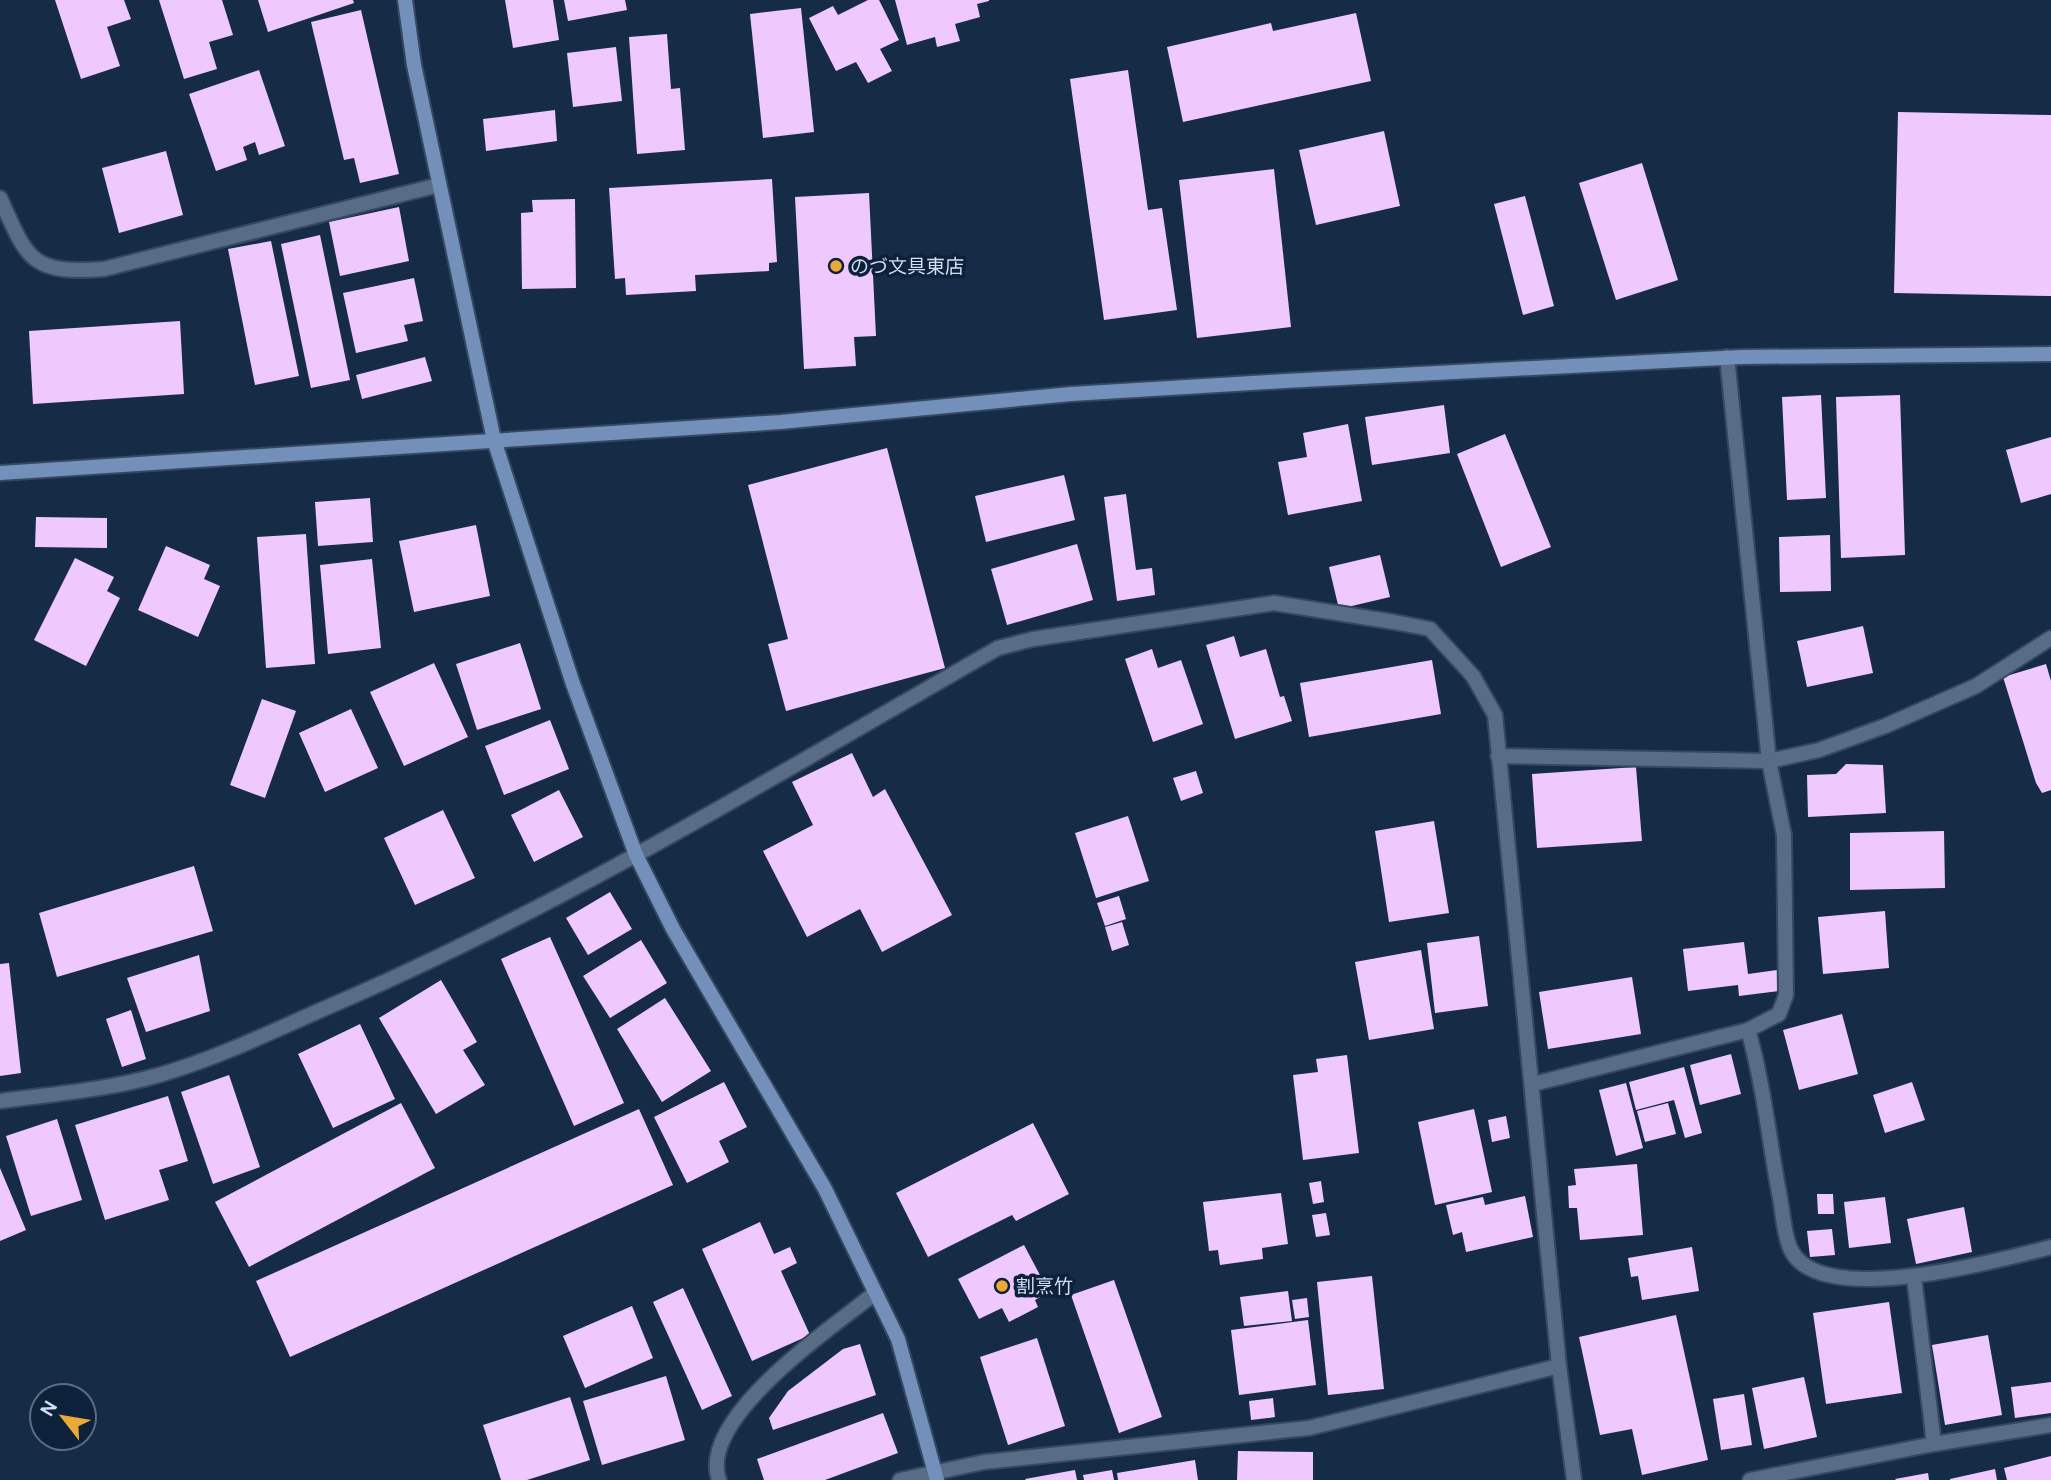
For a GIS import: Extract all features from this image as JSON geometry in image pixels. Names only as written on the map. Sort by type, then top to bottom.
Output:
[{"type":"street","points":[[405,0],[414,65],[494,440],[573,684],[636,855],[673,929],[825,1189],[898,1339],[936,1476]]},
{"type":"street","points":[[0,198],[24,252],[46,267],[69,271],[104,269],[439,185]]},
{"type":"street","points":[[0,473],[781,422],[1071,394],[1727,357],[2051,354]]},
{"type":"street","points":[[1533,1084],[1748,1030],[1779,1014],[1786,995],[1784,835],[1769,761],[1727,357]]},
{"type":"street","points":[[0,1101],[120,1085],[222,1053],[437,959],[636,855],[998,648],[1032,639],[1274,603],[1430,629],[1473,676],[1495,715],[1559,1366],[1574,1480]]},
{"type":"street","points":[[1498,756],[1769,761],[1819,750],[1885,726],[1976,686],[2051,638]]},
{"type":"street","points":[[1748,1030],[1761,1073],[1769,1142],[1790,1250],[1806,1268],[1831,1276],[1914,1277],[1973,1268],[2051,1247]]},
{"type":"street","points":[[1914,1277],[1934,1444]]},
{"type":"street","points":[[719,1480],[715,1469],[718,1446],[738,1413],[773,1376],[875,1293]]},
{"type":"street","points":[[900,1480],[936,1476],[984,1462],[1309,1428],[1559,1366]]},
{"type":"street","points":[[1750,1480],[1934,1444],[2051,1425]]},
{"type":"building","points":[[55,0],[124,0],[131,19],[107,27],[120,66],[81,79]]},
{"type":"building","points":[[159,0],[222,0],[233,35],[209,42],[217,69],[184,79]]},
{"type":"building","points":[[258,0],[353,0],[354,3],[268,32]]},
{"type":"building","points":[[505,0],[553,0],[559,40],[513,48]]},
{"type":"building","points":[[564,0],[625,0],[627,10],[568,21]]},
{"type":"building","points":[[868,0],[879,0],[899,40],[880,49],[892,71],[868,83],[856,62],[836,71],[809,18],[833,6],[838,15]]},
{"type":"building","points":[[895,0],[989,1],[977,4],[980,17],[955,24],[960,41],[937,47],[935,37],[907,45]]},
{"type":"building","points":[[801,8],[814,132],[763,138],[750,14]]},
{"type":"building","points":[[361,10],[399,174],[360,183],[354,158],[344,160],[311,22]]},
{"type":"building","points":[[1356,13],[1371,81],[1183,122],[1167,47],[1271,23],[1273,31]]},
{"type":"building","points":[[667,34],[671,89],[680,88],[685,150],[637,154],[629,37]]},
{"type":"building","points":[[616,47],[622,101],[573,107],[567,53]]},
{"type":"building","points":[[259,70],[285,146],[259,155],[255,142],[243,147],[247,160],[216,171],[189,94]]},
{"type":"building","points":[[1128,70],[1148,210],[1162,208],[1177,310],[1104,320],[1070,79]]},
{"type":"building","points":[[555,110],[557,141],[486,151],[483,119]]},
{"type":"building","points":[[1898,112],[2051,115],[2051,296],[1894,293]]},
{"type":"building","points":[[1384,131],[1400,206],[1316,225],[1299,150]]},
{"type":"building","points":[[166,151],[183,215],[119,233],[102,168]]},
{"type":"building","points":[[1642,163],[1678,280],[1616,300],[1579,183]]},
{"type":"building","points":[[1274,169],[1291,327],[1197,338],[1179,180]]},
{"type":"building","points":[[772,179],[777,262],[769,263],[769,271],[695,275],[696,291],[626,295],[625,278],[615,279],[609,188]]},
{"type":"building","name":"のづ文具東店","points":[[869,193],[876,336],[854,337],[856,366],[804,369],[795,197]]},
{"type":"building","points":[[1525,196],[1554,306],[1523,315],[1494,204]]},
{"type":"building","points":[[575,199],[576,288],[522,289],[521,213],[533,212],[532,200]]},
{"type":"building","points":[[399,207],[409,261],[340,276],[329,222]]},
{"type":"building","points":[[320,235],[350,380],[311,388],[281,244]]},
{"type":"building","points":[[271,241],[299,376],[255,385],[228,249]]},
{"type":"building","points":[[414,278],[423,321],[404,325],[408,341],[356,353],[343,293]]},
{"type":"building","points":[[180,321],[184,394],[33,404],[29,331]]},
{"type":"building","points":[[425,357],[432,381],[362,399],[356,375]]},
{"type":"building","points":[[1821,395],[1826,498],[1787,500],[1782,397]]},
{"type":"building","points":[[1900,395],[1905,555],[1841,558],[1836,397]]},
{"type":"building","points":[[1444,405],[1450,453],[1372,465],[1365,417]]},
{"type":"building","points":[[1348,424],[1362,501],[1288,515],[1278,462],[1307,457],[1303,433]]},
{"type":"building","points":[[1505,434],[1551,547],[1501,567],[1457,454]]},
{"type":"building","points":[[2051,437],[2051,494],[2021,503],[2006,450]]},
{"type":"building","points":[[887,448],[945,668],[786,711],[768,644],[788,639],[748,485]]},
{"type":"building","points":[[1064,475],[1075,520],[986,542],[975,496]]},
{"type":"building","points":[[1126,494],[1136,570],[1152,568],[1155,595],[1117,601],[1104,497]]},
{"type":"building","points":[[370,498],[373,542],[318,546],[315,502]]},
{"type":"building","points":[[36,517],[107,518],[107,548],[35,547]]},
{"type":"building","points":[[476,525],[490,596],[414,612],[399,541]]},
{"type":"building","points":[[306,534],[315,664],[266,668],[257,537]]},
{"type":"building","points":[[1830,535],[1831,591],[1780,592],[1779,537]]},
{"type":"building","points":[[1077,544],[1093,600],[1007,625],[991,569]]},
{"type":"building","points":[[166,546],[210,565],[204,579],[220,586],[198,637],[138,610]]},
{"type":"building","points":[[1380,555],[1390,597],[1339,609],[1329,567]]},
{"type":"building","points":[[75,558],[114,577],[107,591],[120,598],[86,666],[34,640]]},
{"type":"building","points":[[372,559],[381,648],[328,654],[320,565]]},
{"type":"building","points":[[1863,626],[1873,673],[1807,687],[1797,641]]},
{"type":"building","points":[[1234,636],[1240,657],[1266,649],[1280,697],[1284,696],[1292,721],[1235,739],[1206,645]]},
{"type":"building","points":[[520,643],[541,709],[477,730],[456,664]]},
{"type":"building","points":[[1152,649],[1158,668],[1181,660],[1203,724],[1153,742],[1125,659]]},
{"type":"building","points":[[1432,660],[1441,714],[1309,737],[1300,683]]},
{"type":"building","points":[[434,663],[468,737],[404,766],[370,692]]},
{"type":"building","points":[[2046,664],[2051,681],[2051,790],[2042,793],[2036,783],[2003,677]]},
{"type":"building","points":[[262,699],[296,711],[265,798],[230,785]]},
{"type":"building","points":[[351,709],[378,768],[325,792],[299,733]]},
{"type":"building","points":[[550,720],[569,769],[504,795],[485,746]]},
{"type":"building","points":[[852,753],[873,797],[885,789],[952,915],[882,952],[860,909],[807,937],[763,851],[813,825],[792,782]]},
{"type":"building","points":[[1846,764],[1883,765],[1886,813],[1808,817],[1807,775],[1836,774]]},
{"type":"building","points":[[1636,767],[1642,841],[1537,848],[1532,774]]},
{"type":"building","points":[[1196,771],[1203,793],[1181,801],[1173,778]]},
{"type":"building","points":[[559,790],[583,837],[534,862],[511,815]]},
{"type":"building","points":[[443,810],[475,878],[415,905],[384,838]]},
{"type":"building","points":[[1128,816],[1149,881],[1096,898],[1075,833]]},
{"type":"building","points":[[1434,821],[1449,913],[1389,922],[1375,831]]},
{"type":"building","points":[[1944,831],[1945,888],[1850,890],[1850,833]]},
{"type":"building","points":[[194,866],[213,931],[57,977],[39,913]]},
{"type":"building","points":[[610,892],[632,929],[588,955],[566,918]]},
{"type":"building","points":[[1119,896],[1126,919],[1105,926],[1097,903]]},
{"type":"building","points":[[1885,911],[1889,968],[1823,974],[1818,917]]},
{"type":"building","points":[[1122,922],[1129,945],[1112,951],[1105,927]]},
{"type":"building","points":[[1479,936],[1488,1006],[1435,1013],[1427,943]]},
{"type":"building","points":[[550,937],[624,1103],[574,1126],[501,959]]},
{"type":"building","points":[[641,940],[667,983],[610,1018],[583,976]]},
{"type":"building","points":[[1744,942],[1748,974],[1777,970],[1779,991],[1739,996],[1738,985],[1688,991],[1683,949]]},
{"type":"building","points":[[1421,950],[1434,1029],[1369,1040],[1355,962]]},
{"type":"building","points":[[199,955],[210,1011],[146,1032],[127,978]]},
{"type":"building","points":[[9,963],[21,1073],[0,1076],[0,964]]},
{"type":"building","points":[[1632,977],[1641,1034],[1548,1049],[1539,992]]},
{"type":"building","points":[[441,980],[477,1042],[463,1050],[485,1085],[436,1114],[379,1018]]},
{"type":"building","points":[[665,998],[711,1071],[662,1102],[617,1029]]},
{"type":"building","points":[[131,1010],[146,1059],[122,1067],[106,1019]]},
{"type":"building","points":[[1842,1014],[1858,1074],[1799,1090],[1783,1030]]},
{"type":"building","points":[[360,1024],[395,1099],[333,1128],[298,1054]]},
{"type":"building","points":[[1731,1054],[1741,1094],[1700,1105],[1690,1065]]},
{"type":"building","points":[[1347,1055],[1359,1153],[1303,1160],[1293,1075],[1318,1072],[1316,1059]]},
{"type":"building","points":[[1684,1067],[1702,1133],[1685,1138],[1674,1100],[1636,1110],[1629,1082]]},
{"type":"building","points":[[229,1075],[260,1167],[213,1184],[181,1092]]},
{"type":"building","points":[[724,1082],[747,1127],[719,1141],[729,1162],[687,1183],[654,1117]]},
{"type":"building","points":[[1912,1082],[1925,1120],[1885,1133],[1873,1095]]},
{"type":"building","points":[[1626,1083],[1643,1148],[1616,1156],[1599,1090]]},
{"type":"building","points":[[168,1096],[188,1161],[159,1170],[169,1200],[105,1220],[75,1125]]},
{"type":"building","points":[[401,1103],[435,1168],[249,1267],[215,1202]]},
{"type":"building","points":[[1668,1103],[1676,1134],[1645,1142],[1637,1111]]},
{"type":"building","points":[[639,1109],[673,1185],[290,1357],[256,1281]]},
{"type":"building","points":[[1474,1109],[1492,1192],[1435,1205],[1418,1122]]},
{"type":"building","points":[[1506,1116],[1510,1138],[1492,1142],[1488,1120]]},
{"type":"building","points":[[57,1119],[82,1200],[31,1216],[6,1136]]},
{"type":"building","points":[[1033,1123],[1069,1194],[1016,1221],[1012,1215],[928,1257],[896,1193]]},
{"type":"building","points":[[1637,1164],[1643,1235],[1580,1240],[1577,1208],[1569,1208],[1568,1186],[1576,1185],[1574,1169]]},
{"type":"building","points":[[0,1168],[26,1230],[0,1241]]},
{"type":"building","points":[[1321,1181],[1324,1202],[1313,1204],[1309,1183]]},
{"type":"building","points":[[1281,1193],[1288,1244],[1262,1248],[1263,1259],[1220,1265],[1218,1250],[1209,1251],[1203,1202]]},
{"type":"building","points":[[1817,1194],[1833,1194],[1834,1214],[1818,1214]]},
{"type":"building","points":[[1525,1196],[1533,1237],[1466,1252],[1462,1232],[1453,1235],[1446,1205],[1483,1197],[1485,1205]]},
{"type":"building","points":[[1885,1197],[1891,1243],[1849,1248],[1844,1202]]},
{"type":"building","points":[[1964,1207],[1972,1252],[1916,1264],[1907,1219]]},
{"type":"building","points":[[1326,1213],[1330,1235],[1316,1237],[1312,1215]]},
{"type":"building","points":[[760,1222],[774,1254],[790,1247],[797,1263],[781,1271],[810,1335],[752,1361],[702,1249]]},
{"type":"building","points":[[1832,1229],[1835,1255],[1810,1257],[1807,1231]]},
{"type":"building","points":[[1024,1245],[1049,1292],[1035,1300],[1038,1307],[1009,1322],[1002,1308],[979,1319],[958,1279]]},
{"type":"building","points":[[1692,1247],[1699,1291],[1642,1300],[1638,1276],[1631,1277],[1628,1258]]},
{"type":"building","points":[[1372,1276],[1384,1389],[1328,1395],[1317,1282]]},
{"type":"building","points":[[1114,1280],[1162,1417],[1119,1433],[1071,1295]]},
{"type":"building","points":[[683,1288],[732,1396],[702,1410],[653,1302]]},
{"type":"building","points":[[1288,1291],[1292,1321],[1244,1326],[1240,1297]]},
{"type":"building","points":[[1307,1298],[1309,1317],[1295,1319],[1292,1300]]},
{"type":"building","points":[[1889,1302],[1902,1393],[1826,1404],[1813,1313]]},
{"type":"building","points":[[632,1306],[653,1358],[585,1388],[563,1336]]},
{"type":"building","points":[[1676,1315],[1708,1460],[1642,1475],[1632,1429],[1600,1435],[1579,1337]]},
{"type":"building","points":[[1308,1320],[1316,1385],[1239,1395],[1231,1330]]},
{"type":"building","points":[[1988,1335],[2002,1415],[1945,1425],[1932,1345]]},
{"type":"building","points":[[1037,1338],[1065,1426],[1008,1445],[980,1357]]},
{"type":"building","points":[[860,1344],[876,1395],[773,1430],[769,1418],[788,1391],[843,1349]]},
{"type":"building","points":[[666,1376],[685,1440],[602,1465],[583,1401]]},
{"type":"building","points":[[1804,1377],[1817,1437],[1764,1449],[1752,1388]]},
{"type":"building","points":[[2051,1382],[2051,1413],[2015,1418],[2011,1387]]},
{"type":"building","points":[[1744,1394],[1752,1445],[1721,1450],[1713,1399]]},
{"type":"building","points":[[570,1397],[590,1460],[527,1480],[501,1480],[483,1425]]},
{"type":"building","points":[[1273,1398],[1275,1417],[1251,1420],[1249,1401]]},
{"type":"building","points":[[883,1413],[898,1453],[825,1480],[764,1480],[757,1459]]},
{"type":"building","points":[[1238,1451],[1313,1452],[1313,1480],[1237,1480]]},
{"type":"building","points":[[2051,1456],[2051,1480],[2007,1480],[2004,1468]]},
{"type":"building","points":[[1195,1460],[1198,1480],[1118,1480],[1117,1473]]},
{"type":"building","points":[[1995,1469],[1997,1480],[1950,1480],[1950,1479]]},
{"type":"building","points":[[1075,1470],[1077,1480],[1025,1479]]},
{"type":"building","points":[[1112,1470],[1114,1480],[1084,1480],[1083,1475]]},
{"type":"building","points":[[1928,1473],[1929,1480],[1895,1479]]},
{"type":"place","name":"のづ文具東店","points":[[836,266]]},
{"type":"place","name":"割烹竹","points":[[1002,1286]]}]
